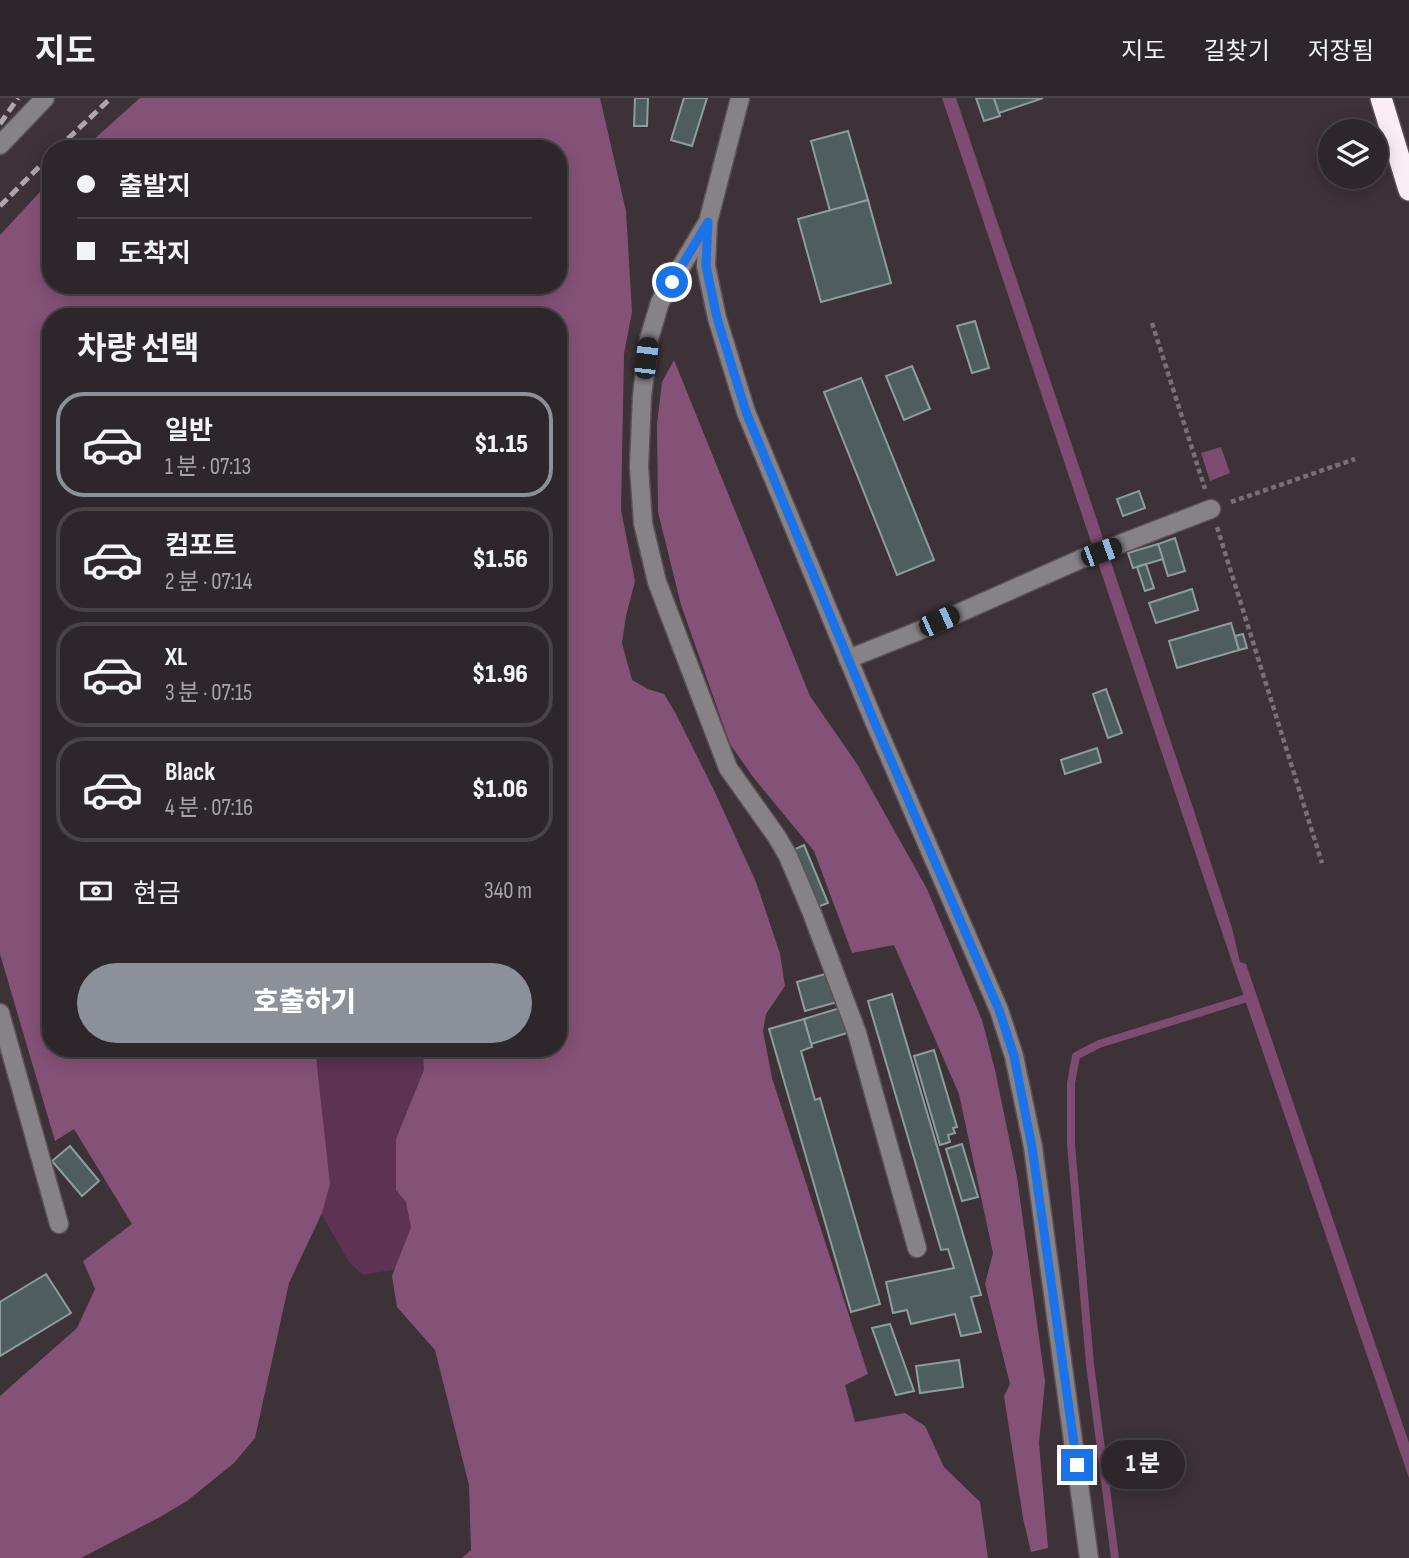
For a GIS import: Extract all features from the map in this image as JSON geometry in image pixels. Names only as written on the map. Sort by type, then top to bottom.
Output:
[{"type":"highway","points":[[1381,98],[1409,190]]},
{"type":"street","points":[[0,145],[46,98]]},
{"type":"street","points":[[740,98],[708,222],[706,266],[717,318],[746,412],[848,659],[999,1010],[1014,1056],[1032,1147],[1089,1558]]},
{"type":"street","points":[[708,222],[660,302],[649,339],[642,396],[639,467],[643,523],[657,582],[728,768],[777,837],[812,913],[857,1033],[917,1248]]},
{"type":"street","points":[[848,659],[1081,559],[1211,509]]},
{"type":"street","points":[[0,1013],[59,1224]]},
{"type":"path","points":[[1152,323],[1322,863]]},
{"type":"path","points":[[1211,509],[1355,458]]},
{"type":"shaded area","points":[[140,98],[600,98],[626,211],[632,312],[624,354],[621,510],[635,581],[622,643],[632,680],[664,694],[676,714],[756,882],[780,954],[785,986],[766,1014],[763,1031],[772,1078],[868,1374],[845,1385],[855,1422],[905,1413],[925,1426],[944,1467],[980,1502],[988,1558],[462,1558],[471,1550],[469,1485],[435,1350],[397,1307],[392,1276],[411,1227],[406,1202],[396,1190],[396,1139],[424,1070],[423,1057],[567,1057],[567,308],[42,308],[42,1057],[316,1057],[330,1184],[322,1213],[289,1283],[255,1438],[234,1463],[187,1501],[81,1558],[0,1558],[0,1396],[77,1328],[95,1289],[83,1261],[132,1224],[74,1129],[55,1141],[0,954],[0,235],[42,190],[42,294],[567,294],[567,140],[93,140]]},
{"type":"shaded area","points":[[942,98],[956,98],[1193,808],[1232,928],[1240,962],[1246,964],[1409,1443],[1409,1478],[1231,959]]},
{"type":"shaded area","points":[[674,360],[810,696],[857,764],[927,889],[982,1020],[1017,1177],[1045,1381],[1039,1443],[1048,1548],[1031,1552],[1023,1518],[1004,1396],[1010,1384],[985,1284],[993,1253],[959,1094],[894,945],[852,953],[814,851],[753,777],[730,744],[681,605],[658,512],[657,424],[662,382]]},
{"type":"shaded area","points":[[1221,447],[1230,473],[1210,481],[1201,453]]},
{"type":"shaded area","points":[[253,1057],[431,1057],[419,1210],[397,1269],[363,1275],[349,1262],[316,1205]]},
{"type":"building","points":[[635,98],[648,98],[647,126],[634,126]]},
{"type":"building","points":[[684,98],[707,98],[692,146],[671,140]]},
{"type":"building","points":[[976,98],[994,98],[1000,116],[984,121]]},
{"type":"building","points":[[994,98],[1043,98],[999,113]]},
{"type":"building","points":[[848,131],[868,200],[830,211],[811,141]]},
{"type":"building","points":[[868,200],[891,283],[821,302],[798,219]]},
{"type":"building","points":[[975,321],[989,368],[972,373],[957,326]]},
{"type":"building","points":[[912,366],[930,409],[904,420],[886,376]]},
{"type":"building","points":[[861,378],[934,560],[897,575],[824,392]]},
{"type":"building","points":[[1139,491],[1145,508],[1123,516],[1117,499]]},
{"type":"building","points":[[1175,538],[1185,571],[1168,576],[1158,544]]},
{"type":"building","points":[[1158,544],[1163,559],[1133,568],[1128,553]]},
{"type":"building","points":[[1146,564],[1154,588],[1145,591],[1137,567]]},
{"type":"building","points":[[1192,589],[1198,610],[1156,623],[1149,603]]},
{"type":"building","points":[[1231,623],[1239,650],[1177,668],[1169,641]]},
{"type":"building","points":[[1243,634],[1247,648],[1239,650],[1235,636]]},
{"type":"building","points":[[1106,689],[1122,733],[1108,738],[1093,694]]},
{"type":"building","points":[[1097,748],[1101,762],[1065,774],[1061,760]]},
{"type":"building","points":[[804,845],[828,903],[815,908],[791,851]]},
{"type":"building","points":[[829,973],[837,1002],[805,1011],[797,982]]},
{"type":"building","points":[[892,994],[981,1295],[971,1297],[981,1332],[961,1336],[955,1314],[911,1324],[907,1310],[893,1313],[886,1282],[954,1268],[948,1249],[941,1250],[868,1001]]},
{"type":"building","points":[[840,1008],[847,1033],[811,1044],[804,1019]]},
{"type":"building","points":[[804,1019],[812,1047],[801,1051],[815,1100],[820,1098],[880,1304],[851,1312],[769,1029]]},
{"type":"building","points":[[934,1050],[957,1127],[953,1128],[955,1133],[948,1135],[950,1142],[940,1145],[914,1056]]},
{"type":"building","points":[[962,1144],[978,1197],[962,1201],[946,1149]]},
{"type":"building","points":[[70,1146],[99,1181],[82,1196],[52,1161]]},
{"type":"building","points":[[46,1274],[71,1313],[0,1356],[0,1302]]},
{"type":"building","points":[[890,1324],[914,1391],[896,1395],[872,1328]]},
{"type":"building","points":[[959,1360],[963,1387],[920,1393],[916,1366]]},
{"type":"waterway","points":[[1115,1558],[1090,1364],[1071,1144],[1071,1083],[1076,1056],[1099,1044],[1250,997]]},
{"type":"railway","points":[[0,124],[18,98]]},
{"type":"railway","points":[[67,140],[111,98]]},
{"type":"railway","points":[[0,206],[42,164]]},
{"type":"route","points":[[672,282],[708,222],[706,266],[717,318],[746,412],[874,721],[999,1010],[1014,1056],[1032,1147],[1077,1465]]}]
